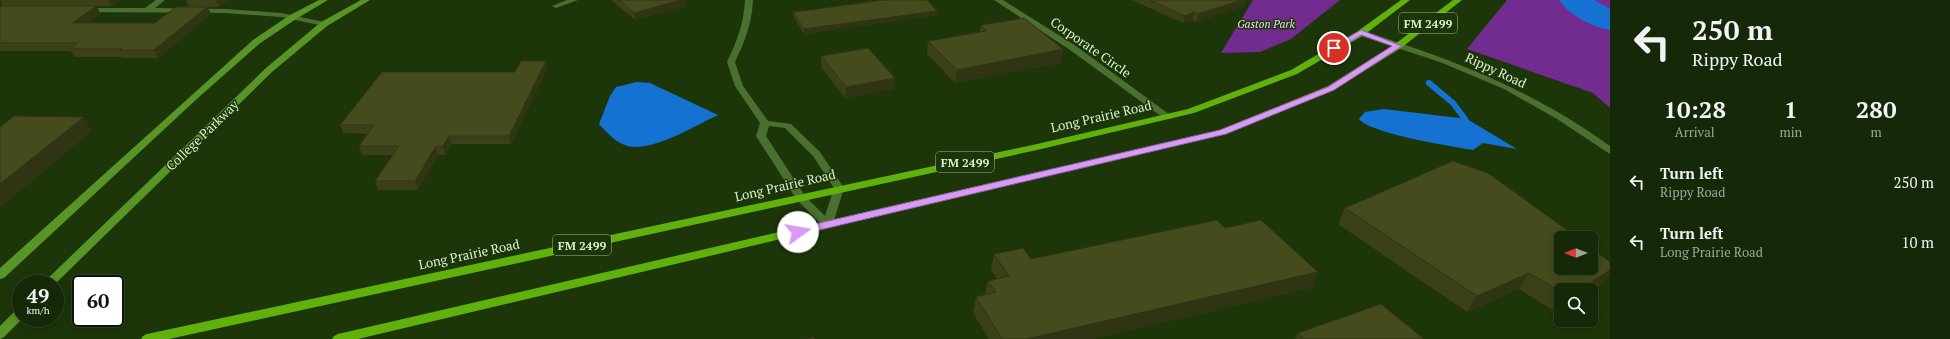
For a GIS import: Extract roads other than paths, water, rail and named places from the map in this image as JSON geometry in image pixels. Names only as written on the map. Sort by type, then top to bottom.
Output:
[{"type":"main road","points":[[0,275],[256,42],[293,17],[324,0]]},
{"type":"main road","name":"College Parkway","points":[[57,275],[269,70],[324,24],[366,0]]},
{"type":"main road","name":"Long Prairie Road","points":[[147,339],[801,198],[838,188],[1037,147],[1192,111],[1294,72],[1361,33],[1406,0]]},
{"type":"main road","name":"FM 2499","points":[[338,339],[1223,132],[1331,88],[1398,46],[1458,0]]},
{"type":"main road","points":[[0,334],[12,321]]},
{"type":"street","points":[[146,11],[161,0]]},
{"type":"street","points":[[556,6],[574,0]]},
{"type":"street","points":[[749,0],[749,20],[731,62],[739,86],[765,124]]},
{"type":"street","name":"Corporate Circle","points":[[998,0],[1073,48],[1168,116]]},
{"type":"street","points":[[77,10],[225,11],[293,17],[324,24]]},
{"type":"street","name":"Rippy Road","points":[[1361,33],[1471,71],[1519,94],[1585,132],[1610,151]]},
{"type":"street","points":[[765,124],[788,126],[817,154],[838,188],[828,225],[801,198],[761,136],[765,124]]},
{"type":"water","points":[[637,82],[650,83],[718,115],[656,144],[635,147],[624,145],[610,136],[599,124],[610,96],[616,87]]},
{"type":"water","points":[[1384,109],[1467,119],[1517,149],[1483,143],[1473,150],[1412,139],[1379,130],[1359,119],[1365,112]]},
{"type":"waterway","points":[[1574,0],[1586,9],[1610,21]]},
{"type":"waterway","points":[[1429,83],[1453,103],[1465,119]]},
{"type":"park label","name":"Gaston Park","points":[[1266,24]]}]
